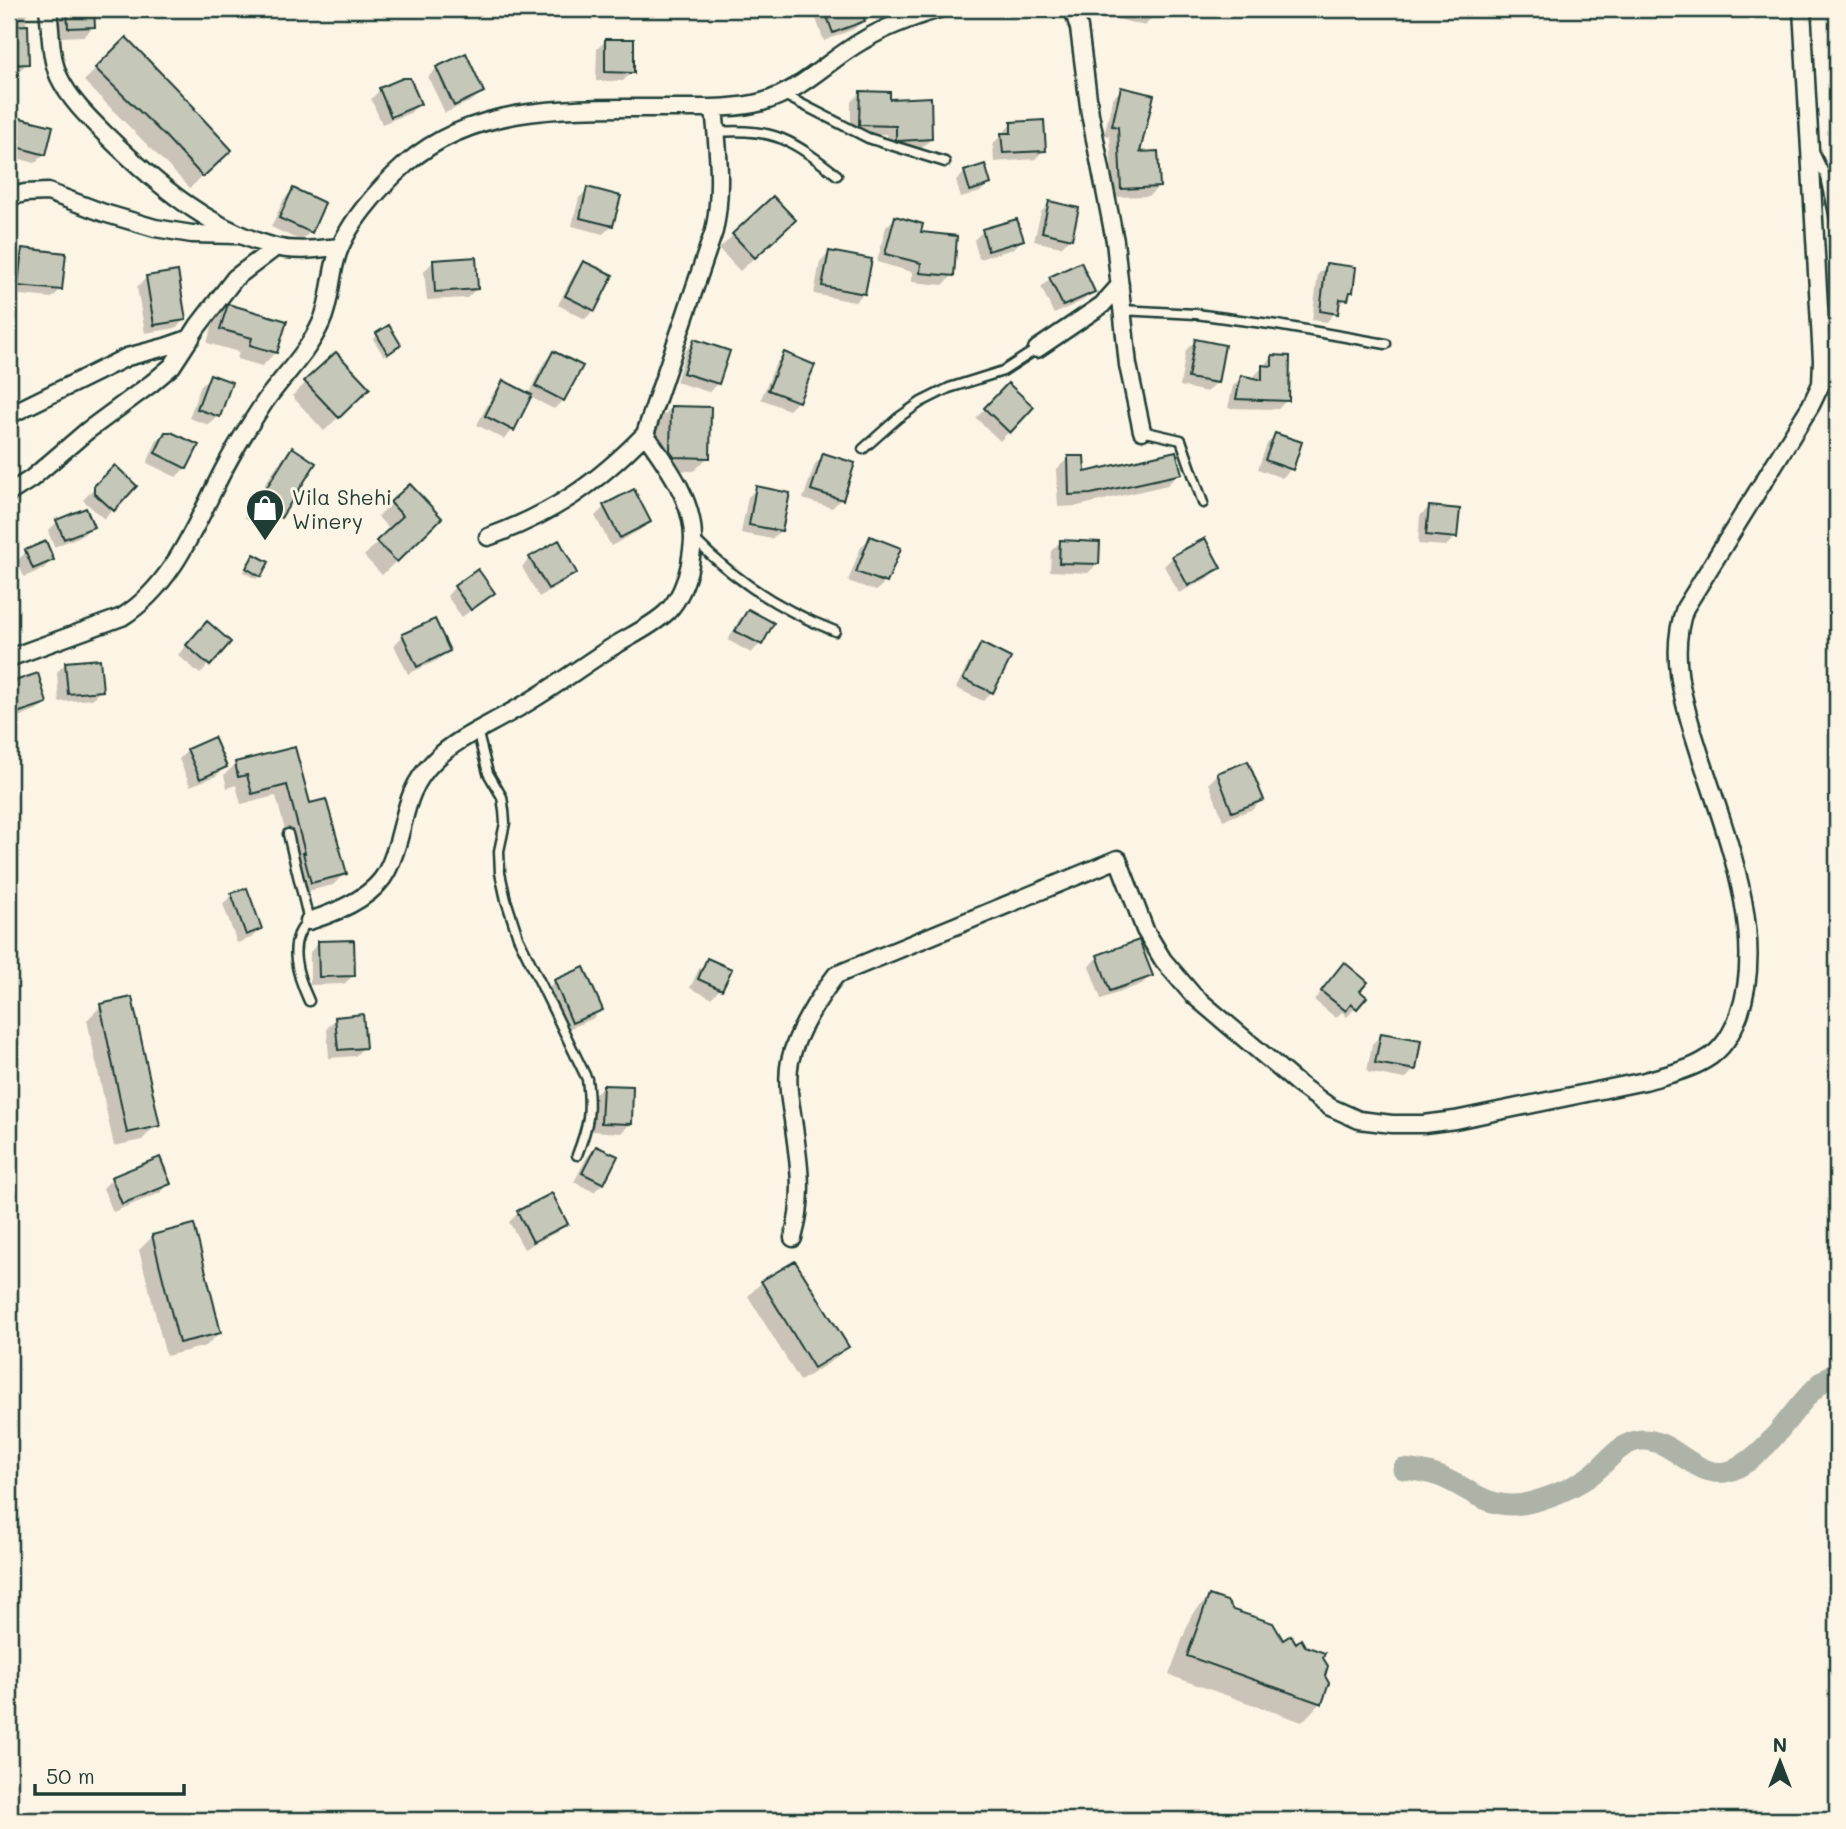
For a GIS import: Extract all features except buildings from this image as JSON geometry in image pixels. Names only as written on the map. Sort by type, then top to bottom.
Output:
[{"type":"street","points":[[48,9],[58,76],[71,97],[115,144],[169,192],[214,223],[276,247],[297,251],[339,247]]},
{"type":"street","points":[[9,658],[122,617],[137,608],[159,587],[227,463],[267,400],[312,341],[323,319],[339,247],[358,216],[404,166],[430,144],[481,122],[524,113],[565,109],[714,108],[761,102],[797,88],[862,41],[915,16],[939,9]]},
{"type":"street","points":[[1073,9],[1079,29],[1090,114],[1115,242],[1130,375],[1142,431]]},
{"type":"street","points":[[793,1238],[800,1214],[802,1188],[789,1091],[790,1060],[817,1000],[836,975],[1118,859],[1145,930],[1163,961],[1193,995],[1298,1084],[1330,1107],[1359,1120],[1392,1124],[1455,1120],[1645,1081],[1675,1073],[1706,1060],[1726,1043],[1744,1000],[1748,964],[1746,923],[1741,888],[1686,710],[1679,675],[1678,627],[1685,608],[1811,405],[1821,384],[1822,360],[1802,9]]},
{"type":"street","points":[[488,537],[546,513],[573,497],[621,458],[645,434],[714,231],[720,191],[714,108]]},
{"type":"street","points":[[9,197],[25,192],[48,192],[155,228],[202,235],[240,235]]},
{"type":"street","points":[[9,493],[31,480],[87,431],[172,366],[205,316],[235,278],[276,247]]},
{"type":"street","points":[[1037,349],[1102,305],[1120,285]]},
{"type":"street","points":[[9,415],[127,357],[191,338]]},
{"type":"street","points":[[309,920],[333,914],[349,905],[386,873],[401,830],[405,807],[414,787],[425,769],[440,755],[477,730],[545,693],[668,611],[688,575],[693,538],[689,512],[680,487],[645,434]]},
{"type":"lane","points":[[782,94],[868,138],[945,162]]},
{"type":"lane","points":[[716,132],[758,131],[782,137],[837,175]]},
{"type":"lane","points":[[1808,138],[1833,194],[1837,228]]},
{"type":"lane","points":[[1121,310],[1196,314],[1385,344]]},
{"type":"lane","points":[[863,449],[921,402],[948,388],[1003,371],[1037,349]]},
{"type":"lane","points":[[1142,431],[1181,440],[1203,503]]},
{"type":"lane","points":[[693,538],[732,575],[769,600],[835,631]]},
{"type":"lane","points":[[477,730],[485,763],[502,797],[505,823],[499,851],[500,873],[506,900],[518,937],[587,1079],[589,1125],[577,1155]]},
{"type":"lane","points":[[288,834],[309,920],[295,937],[301,984],[309,1001]]},
{"type":"waterway","points":[[1403,1469],[1439,1476],[1488,1501],[1510,1505],[1539,1500],[1572,1487],[1594,1473],[1626,1445],[1642,1440],[1666,1446],[1701,1468],[1725,1472],[1739,1467],[1766,1446],[1811,1393],[1837,1371]]},
{"type":"place","name":"Vila Shehi Winery","points":[[265,542]]}]
